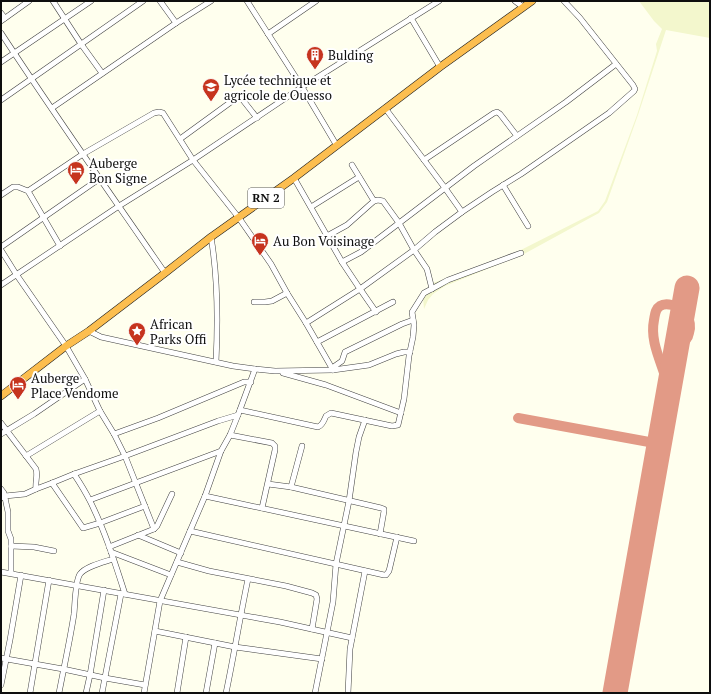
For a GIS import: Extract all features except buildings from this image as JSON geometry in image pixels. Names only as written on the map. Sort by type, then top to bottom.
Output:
[{"type":"highway","name":"RN 2","points":[[1,396],[212,237],[337,146],[440,67],[532,1]]},
{"type":"street","points":[[1,13],[3,20],[29,1]]},
{"type":"street","points":[[53,1],[102,73]]},
{"type":"street","points":[[1,62],[91,1]]},
{"type":"street","points":[[1,100],[143,1]]},
{"type":"street","points":[[160,1],[176,23]]},
{"type":"street","points":[[52,108],[176,23],[211,1]]},
{"type":"street","points":[[247,1],[302,87],[337,146]]},
{"type":"street","points":[[268,34],[316,1]]},
{"type":"street","points":[[1,285],[302,87],[439,1]]},
{"type":"street","points":[[515,1],[523,7]]},
{"type":"street","points":[[306,323],[360,289],[414,250],[462,212],[521,174],[609,113],[634,91],[635,89],[633,85],[583,21],[564,1]]},
{"type":"street","points":[[411,18],[440,67]]},
{"type":"street","points":[[1,33],[164,273]]},
{"type":"street","points":[[342,262],[358,254],[474,166],[566,102],[616,64]]},
{"type":"street","points":[[180,139],[235,100],[242,99],[257,118]]},
{"type":"street","points":[[385,108],[446,188],[462,212]]},
{"type":"street","points":[[28,191],[83,154],[154,112],[163,113],[193,160],[239,218],[271,264],[332,369]]},
{"type":"street","points":[[424,160],[497,112],[517,136]]},
{"type":"street","points":[[352,166],[374,201]]},
{"type":"street","points":[[311,207],[359,177]]},
{"type":"street","points":[[294,178],[342,262],[376,312]]},
{"type":"street","points":[[1,247],[99,179]]},
{"type":"street","points":[[503,185],[528,226]]},
{"type":"street","points":[[1,195],[14,187],[28,191],[60,246]]},
{"type":"street","points":[[327,236],[347,225],[374,201],[383,201],[399,223],[414,250],[427,269],[432,289]]},
{"type":"street","points":[[212,237],[216,269],[216,362]]},
{"type":"street","points":[[1,250],[66,346],[85,379],[100,411],[125,456],[154,529]]},
{"type":"street","points":[[240,410],[318,427],[323,423],[326,416],[331,413],[397,426],[399,425],[413,337],[413,310],[424,293],[458,276],[521,253]]},
{"type":"street","points":[[254,302],[272,302],[287,293]]},
{"type":"street","points":[[317,342],[393,302]]},
{"type":"street","points":[[332,369],[342,361],[345,352],[413,320]]},
{"type":"street","points":[[89,331],[102,338],[216,362],[275,371],[332,369],[369,365],[396,354],[410,352]]},
{"type":"street","points":[[144,693],[160,601],[205,496],[221,451],[230,435],[255,369]]},
{"type":"street","points":[[275,371],[326,385],[401,413]]},
{"type":"street","points":[[1,434],[34,414],[85,379]]},
{"type":"street","points":[[114,434],[158,418],[244,382],[251,382]]},
{"type":"street","points":[[26,456],[100,411]]},
{"type":"street","points":[[3,497],[24,494],[74,474],[238,415]]},
{"type":"street","points":[[315,693],[334,596],[336,564],[349,501],[359,437],[365,420]]},
{"type":"street","points":[[1,423],[36,469],[36,489]]},
{"type":"street","points":[[230,435],[272,443],[275,446],[262,508]]},
{"type":"street","points":[[291,487],[302,446]]},
{"type":"street","points":[[90,500],[221,451]]},
{"type":"street","points":[[74,474],[90,500],[100,523],[113,559],[123,594],[113,632],[102,693]]},
{"type":"street","points":[[52,484],[84,528],[145,506]]},
{"type":"street","points":[[268,484],[291,487],[384,509],[380,534]]},
{"type":"street","points":[[1,489],[4,492],[3,497],[8,512],[8,531],[11,539],[11,574]]},
{"type":"street","points":[[110,550],[138,535],[154,529],[161,519],[172,494]]},
{"type":"street","points":[[205,496],[414,541]]},
{"type":"street","points":[[190,531],[384,575],[388,573],[397,538]]},
{"type":"street","points":[[138,535],[181,553]]},
{"type":"street","points":[[11,546],[34,547],[54,551]]},
{"type":"street","points":[[110,550],[171,575]]},
{"type":"street","points":[[59,693],[74,614],[79,576],[84,570],[99,563],[113,559]]},
{"type":"street","points":[[177,562],[209,571],[286,586],[312,593],[316,595],[317,598],[312,629]]},
{"type":"street","points":[[348,693],[352,638],[365,571]]},
{"type":"street","points":[[1,572],[312,629],[352,638]]},
{"type":"street","points":[[1,685],[4,658],[21,575]]},
{"type":"street","points":[[226,693],[248,579]]},
{"type":"street","points":[[30,693],[50,580]]},
{"type":"street","points":[[86,693],[104,590]]},
{"type":"street","points":[[155,631],[236,647],[322,659]]},
{"type":"street","points":[[178,693],[186,637]]},
{"type":"street","points":[[206,693],[215,643]]},
{"type":"street","points":[[4,658],[145,685]]},
{"type":"green space","points":[[639,1],[710,1],[710,38],[666,30],[638,115],[607,202],[599,213],[524,254],[445,286],[433,294],[428,300],[424,309],[423,297],[433,283],[509,256],[598,211],[605,201],[637,115],[657,51],[656,44],[662,29]]},
{"type":"taxiway","points":[[669,391],[655,347],[653,329],[657,309],[663,305],[669,304],[680,308],[689,319],[690,328],[686,340],[676,349]]},
{"type":"taxiway","points":[[518,418],[660,444]]},
{"type":"runway","points":[[615,693],[687,288]]},
{"type":"place","name":"Bulding","points":[[315,70]]},
{"type":"place","name":"Lycée technique et agricole de Ouesso","points":[[211,102]]},
{"type":"place","name":"Auberge Bon Signe","points":[[76,185]]},
{"type":"place","name":"Au Bon Voisinage","points":[[260,256]]},
{"type":"place","name":"African Parks Offi","points":[[137,346]]},
{"type":"place","name":"Auberge Place Vendome","points":[[18,400]]}]
